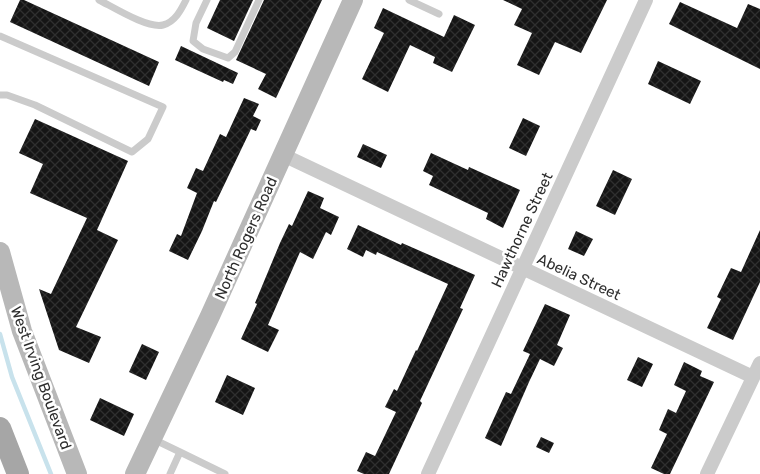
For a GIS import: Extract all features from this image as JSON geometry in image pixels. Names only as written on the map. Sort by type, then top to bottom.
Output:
[{"type":"main road","points":[[0,428],[18,474]]},
{"type":"street","name":"North Rogers Road","points":[[135,474],[210,316],[353,0]]},
{"type":"street","name":"Hawthorne Street","points":[[428,474],[646,0]]},
{"type":"street","name":"Abelia Street","points":[[283,155],[753,377]]},
{"type":"street","name":"West Irving Boulevard","points":[[0,252],[22,331],[77,474]]},
{"type":"street","points":[[707,474],[760,363]]},
{"type":"lane","points":[[99,0],[152,25],[164,25],[176,17],[186,0]]},
{"type":"lane","points":[[207,0],[196,23],[193,41],[203,49],[228,58],[234,52],[259,0]]},
{"type":"lane","points":[[409,0],[438,14]]},
{"type":"lane","points":[[0,36],[163,107],[148,139],[132,152],[35,105],[7,95],[0,95]]},
{"type":"lane","points":[[152,438],[225,474]]},
{"type":"lane","points":[[170,474],[180,452]]},
{"type":"building","points":[[20,0],[24,0],[159,62],[149,86],[10,22]]},
{"type":"building","points":[[220,0],[253,0],[234,41],[207,28]]},
{"type":"building","points":[[264,0],[322,0],[276,98],[258,89],[266,74],[236,60]]},
{"type":"building","points":[[503,0],[607,0],[581,53],[555,42],[539,75],[517,65],[532,33],[514,25],[522,9]]},
{"type":"building","points":[[680,2],[737,28],[748,4],[760,9],[760,69],[669,24]]},
{"type":"building","points":[[383,8],[444,37],[454,15],[475,25],[452,72],[433,63],[435,57],[410,45],[388,92],[362,79],[384,33],[374,28]]},
{"type":"building","points":[[181,46],[238,73],[233,84],[224,80],[223,82],[175,60]]},
{"type":"building","points":[[658,61],[701,81],[690,104],[648,84]]},
{"type":"building","points":[[244,98],[259,104],[253,116],[261,120],[256,131],[251,129],[216,202],[214,201],[188,260],[169,251],[177,234],[181,236],[197,193],[187,188],[196,168],[203,171],[220,134],[226,137]]},
{"type":"building","points":[[523,118],[540,126],[526,156],[509,148]]},
{"type":"building","points":[[35,119],[128,161],[97,230],[118,240],[76,327],[101,337],[89,363],[59,350],[39,289],[51,294],[87,218],[30,193],[43,164],[19,153]]},
{"type":"building","points":[[363,144],[387,155],[381,168],[357,157]]},
{"type":"building","points":[[431,153],[468,170],[469,167],[520,190],[503,228],[486,219],[488,213],[429,185],[433,176],[423,171]]},
{"type":"building","points":[[613,170],[632,179],[615,215],[596,206]]},
{"type":"building","points":[[308,191],[324,198],[320,208],[339,217],[331,235],[326,232],[313,259],[300,252],[268,325],[279,330],[268,352],[241,339],[257,304],[255,303],[280,243],[289,224],[292,226]]},
{"type":"building","points":[[358,225],[475,275],[460,308],[463,309],[420,401],[422,403],[389,474],[364,474],[357,471],[366,452],[375,456],[396,412],[385,407],[394,389],[397,391],[448,284],[377,252],[376,255],[366,250],[363,257],[347,249]]},
{"type":"building","points":[[760,230],[760,282],[733,340],[707,328],[721,299],[717,297],[731,268],[741,272]]},
{"type":"building","points":[[576,231],[593,239],[584,256],[568,249]]},
{"type":"building","points":[[545,304],[570,315],[557,345],[563,348],[554,366],[540,359],[501,446],[485,438],[506,392],[511,394],[530,354],[523,351]]},
{"type":"building","points":[[142,344],[159,352],[146,380],[129,372]]},
{"type":"building","points":[[638,357],[653,364],[642,387],[627,380]]},
{"type":"building","points":[[684,362],[702,371],[700,376],[714,382],[670,474],[664,474],[651,468],[667,434],[659,430],[668,409],[676,413],[686,391],[674,385]]},
{"type":"building","points":[[227,375],[255,388],[243,415],[215,402]]},
{"type":"building","points":[[100,398],[134,414],[124,436],[90,420]]},
{"type":"building","points":[[541,437],[554,443],[549,453],[536,447]]},
{"type":"waterway","points":[[0,334],[12,377],[51,474]]}]
